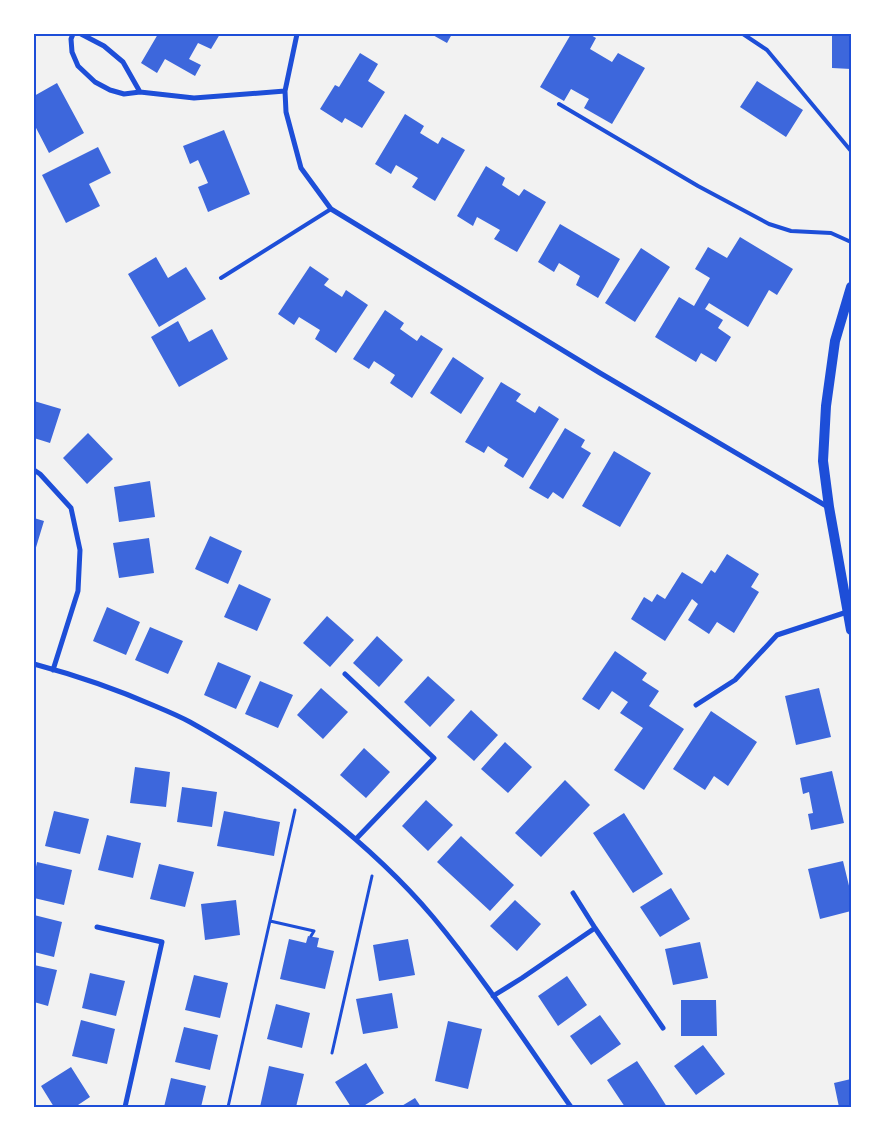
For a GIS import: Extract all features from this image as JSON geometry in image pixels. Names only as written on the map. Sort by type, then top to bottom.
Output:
[{"type":"main road","points":[[851,287],[835,341],[826,406],[822,461],[851,630]]},
{"type":"street","points":[[73,34],[71,39],[72,52],[78,66],[95,82],[110,90],[124,94],[140,92],[194,98],[285,90]]},
{"type":"street","points":[[81,34],[104,46],[123,62],[140,92]]},
{"type":"street","points":[[296,34],[285,90],[286,112],[301,168],[330,209],[600,373],[829,507]]},
{"type":"street","points":[[34,470],[40,474],[71,508],[80,550],[78,591],[53,670]]},
{"type":"street","points":[[696,705],[734,680],[777,636],[847,612]]},
{"type":"street","points":[[34,664],[132,696],[188,721],[246,756],[299,793],[356,839],[396,876],[433,917],[468,961],[571,1107]]},
{"type":"street","points":[[344,674],[434,758],[356,839]]},
{"type":"street","points":[[573,893],[663,1028]]},
{"type":"street","points":[[97,927],[162,942],[125,1107]]},
{"type":"street","points":[[493,996],[595,928]]},
{"type":"lane","points":[[743,34],[766,50],[851,151]]},
{"type":"lane","points":[[559,104],[698,186],[769,224],[791,231],[831,232],[851,242]]},
{"type":"lane","points":[[221,278],[330,209]]},
{"type":"path","points":[[228,1107],[299,793]]},
{"type":"path","points":[[332,1054],[377,858]]},
{"type":"path","points":[[270,921],[314,931],[312,936]]},
{"type":"building","points":[[158,34],[220,34],[211,49],[198,43],[189,59],[201,65],[195,76],[165,59],[157,73],[141,63]]},
{"type":"building","points":[[431,34],[452,34],[447,43]]},
{"type":"building","points":[[571,34],[589,34],[596,38],[590,49],[612,62],[618,53],[645,68],[612,124],[584,108],[589,99],[571,89],[564,101],[540,87]]},
{"type":"building","points":[[832,34],[851,34],[851,69],[832,68]]},
{"type":"building","points":[[360,53],[378,64],[368,81],[385,92],[362,128],[345,118],[342,123],[320,109],[335,85],[339,87]]},
{"type":"building","points":[[757,81],[803,110],[786,137],[740,107]]},
{"type":"building","points":[[57,83],[84,133],[49,153],[34,124],[34,96]]},
{"type":"building","points":[[405,114],[424,126],[420,133],[438,144],[442,137],[465,150],[435,201],[412,187],[418,178],[396,165],[391,174],[375,164]]},
{"type":"building","points":[[224,130],[250,194],[208,212],[198,187],[208,183],[198,160],[190,164],[183,146]]},
{"type":"building","points":[[98,147],[111,173],[89,184],[100,206],[66,223],[42,175]]},
{"type":"building","points":[[486,166],[505,178],[502,185],[519,196],[524,189],[546,202],[517,252],[494,239],[500,230],[477,217],[473,226],[457,216]]},
{"type":"building","points":[[560,224],[620,259],[598,298],[576,285],[580,276],[559,263],[554,272],[538,262]]},
{"type":"building","points":[[740,237],[793,269],[777,295],[769,290],[748,327],[709,303],[705,309],[723,320],[718,328],[731,337],[716,362],[701,353],[696,362],[655,337],[679,297],[694,306],[710,278],[695,269],[708,247],[727,258]]},
{"type":"building","points":[[641,248],[670,267],[635,322],[605,303]]},
{"type":"building","points":[[156,257],[168,278],[186,267],[206,299],[159,327],[128,274]]},
{"type":"building","points":[[310,266],[329,279],[324,285],[342,297],[346,290],[368,305],[336,353],[315,339],[320,330],[299,317],[294,325],[278,314]]},
{"type":"building","points":[[385,310],[404,323],[400,329],[417,341],[421,335],[443,349],[412,398],[390,383],[395,375],[374,361],[369,369],[353,359]]},
{"type":"building","points":[[178,321],[189,342],[212,329],[228,359],[179,387],[151,337]]},
{"type":"building","points":[[453,357],[484,378],[461,414],[430,393]]},
{"type":"building","points":[[501,382],[521,394],[516,401],[535,413],[539,406],[559,419],[523,478],[504,466],[508,459],[488,446],[484,453],[465,442]]},
{"type":"building","points":[[34,401],[61,409],[50,443],[34,438]]},
{"type":"building","points":[[565,428],[585,440],[581,447],[591,453],[563,499],[553,492],[548,499],[529,488]]},
{"type":"building","points":[[88,433],[113,459],[87,484],[63,458]]},
{"type":"building","points":[[614,451],[651,473],[620,527],[582,506]]},
{"type":"building","points":[[150,481],[155,517],[119,522],[114,487]]},
{"type":"building","points":[[34,518],[44,521],[34,554]]},
{"type":"building","points":[[210,536],[242,551],[228,584],[195,569]]},
{"type":"building","points":[[149,538],[154,573],[119,578],[113,543]]},
{"type":"building","points":[[727,554],[759,574],[751,587],[759,592],[734,633],[717,622],[709,634],[688,620],[698,604],[692,599],[665,641],[631,619],[644,597],[652,602],[657,594],[665,599],[682,572],[702,584],[711,570],[715,573]]},
{"type":"building","points":[[239,584],[271,599],[257,631],[224,617]]},
{"type":"building","points":[[107,607],[140,622],[126,655],[93,641]]},
{"type":"building","points":[[327,616],[354,640],[330,667],[303,643]]},
{"type":"building","points":[[150,627],[183,641],[168,674],[135,660]]},
{"type":"building","points":[[377,636],[403,660],[379,687],[353,663]]},
{"type":"building","points":[[615,651],[647,673],[642,680],[659,691],[649,706],[684,729],[644,790],[614,770],[643,728],[620,713],[628,702],[612,691],[599,710],[582,699]]},
{"type":"building","points":[[218,662],[251,676],[236,709],[204,695]]},
{"type":"building","points":[[428,676],[455,700],[430,727],[404,702]]},
{"type":"building","points":[[260,681],[293,695],[278,728],[245,714]]},
{"type":"building","points":[[321,688],[348,712],[323,739],[297,715]]},
{"type":"building","points":[[819,688],[831,737],[796,745],[785,696]]},
{"type":"building","points":[[471,710],[498,735],[474,761],[447,737]]},
{"type":"building","points":[[711,711],[757,742],[728,786],[714,776],[705,790],[673,769]]},
{"type":"building","points":[[505,742],[532,767],[508,793],[481,769]]},
{"type":"building","points":[[364,748],[390,772],[366,798],[340,775]]},
{"type":"building","points":[[135,767],[170,772],[166,807],[130,803]]},
{"type":"building","points":[[832,771],[844,823],[811,830],[808,814],[813,813],[809,792],[803,794],[800,778]]},
{"type":"building","points":[[565,780],[590,805],[541,857],[515,833]]},
{"type":"building","points":[[182,787],[217,792],[212,827],[177,822]]},
{"type":"building","points":[[426,800],[453,825],[428,851],[402,826]]},
{"type":"building","points":[[54,811],[89,819],[80,854],[45,846]]},
{"type":"building","points":[[224,811],[280,822],[274,856],[217,846]]},
{"type":"building","points":[[624,813],[663,874],[633,893],[593,833]]},
{"type":"building","points":[[107,835],[141,843],[133,878],[98,870]]},
{"type":"building","points":[[461,836],[514,885],[490,911],[437,862]]},
{"type":"building","points":[[843,861],[851,894],[851,911],[820,919],[808,869]]},
{"type":"building","points":[[37,862],[72,870],[64,905],[34,898],[34,876]]},
{"type":"building","points":[[159,864],[194,872],[185,907],[150,899]]},
{"type":"building","points":[[671,888],[690,919],[660,937],[640,907]]},
{"type":"building","points":[[236,900],[240,935],[205,940],[201,904]]},
{"type":"building","points":[[515,900],[541,924],[517,951],[490,926]]},
{"type":"building","points":[[34,915],[62,922],[54,957],[34,952]]},
{"type":"building","points":[[308,936],[319,938],[317,947],[334,951],[325,989],[280,979],[289,939],[306,943]]},
{"type":"building","points":[[408,939],[415,975],[379,981],[373,945]]},
{"type":"building","points":[[700,942],[708,978],[673,985],[665,949]]},
{"type":"building","points":[[34,965],[57,970],[48,1006],[34,1002]]},
{"type":"building","points":[[90,973],[125,981],[116,1016],[82,1008]]},
{"type":"building","points":[[194,975],[228,983],[220,1018],[185,1010]]},
{"type":"building","points":[[567,976],[587,1005],[558,1026],[538,996]]},
{"type":"building","points":[[392,993],[398,1028],[363,1034],[356,999]]},
{"type":"building","points":[[681,1000],[716,1000],[717,1036],[681,1036]]},
{"type":"building","points":[[276,1004],[310,1013],[302,1048],[267,1039]]},
{"type":"building","points":[[600,1015],[621,1044],[591,1065],[570,1036]]},
{"type":"building","points":[[81,1020],[115,1029],[107,1064],[72,1056]]},
{"type":"building","points":[[448,1021],[482,1029],[468,1089],[435,1081]]},
{"type":"building","points":[[184,1027],[218,1035],[210,1070],[175,1062]]},
{"type":"building","points":[[703,1045],[725,1074],[696,1095],[674,1066]]},
{"type":"building","points":[[637,1061],[667,1107],[625,1107],[607,1080]]},
{"type":"building","points":[[366,1063],[384,1093],[362,1107],[351,1107],[335,1082]]},
{"type":"building","points":[[269,1066],[304,1074],[296,1107],[260,1107]]},
{"type":"building","points":[[71,1067],[90,1097],[75,1107],[54,1107],[41,1086]]},
{"type":"building","points":[[171,1078],[206,1086],[201,1107],[164,1107]]},
{"type":"building","points":[[851,1079],[851,1107],[839,1107],[834,1083]]},
{"type":"building","points":[[415,1098],[421,1107],[400,1107]]}]
